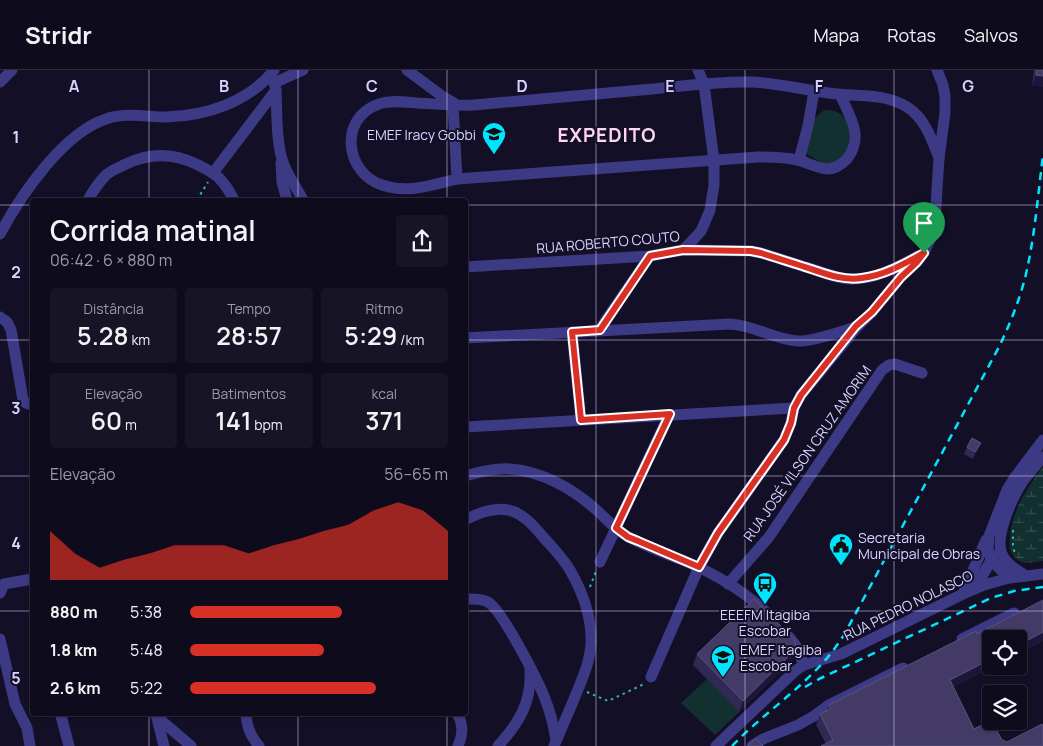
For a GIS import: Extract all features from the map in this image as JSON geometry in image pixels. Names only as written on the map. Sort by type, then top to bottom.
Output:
[{"type":"street","points":[[0,82],[12,70]]},
{"type":"street","points":[[0,234],[21,198],[40,172],[84,130],[107,119],[122,116],[167,117],[208,111],[238,100],[263,83],[303,70]]},
{"type":"street","points":[[406,70],[456,105]]},
{"type":"street","points":[[683,250],[700,231],[710,210],[714,184],[714,161],[704,84],[698,70]]},
{"type":"street","points":[[651,677],[699,567],[718,533],[784,440],[791,423],[794,408],[801,395],[856,326],[872,312],[924,253],[933,233],[935,222],[939,158],[945,113],[945,96],[938,70]]},
{"type":"street","points":[[273,80],[281,154],[284,164],[302,198]]},
{"type":"street","points":[[211,177],[273,80]]},
{"type":"street","points":[[840,94],[855,130],[856,137],[851,152],[842,164],[834,168],[821,168],[799,160],[768,157],[457,179],[405,190],[382,185],[365,176],[356,162],[351,145],[353,127],[357,119],[371,108],[380,104],[401,102],[474,105],[704,84],[748,82],[840,94],[865,95],[900,103],[916,115],[931,136],[939,158]]},
{"type":"street","points":[[799,160],[808,126],[814,91]]},
{"type":"street","points":[[456,105],[457,179]]},
{"type":"street","points":[[281,154],[282,182],[286,198]]},
{"type":"street","points":[[89,198],[108,174],[146,156],[158,155],[183,158],[223,183],[233,198]]},
{"type":"street","name":"RUA ROBERTO COUTO","points":[[468,267],[650,256],[683,250],[751,251],[835,277],[849,279],[880,274],[924,253]]},
{"type":"street","points":[[600,330],[650,256]]},
{"type":"street","points":[[0,317],[7,322],[11,330],[23,400],[30,404]]},
{"type":"street","points":[[468,338],[737,324],[802,342],[856,326]]},
{"type":"street","points":[[572,332],[581,420]]},
{"type":"street","name":"RUA JOSÉ VILSON CRUZ AMORIM","points":[[728,584],[769,537],[882,370],[894,364],[922,373]]},
{"type":"street","points":[[468,427],[794,408]]},
{"type":"street","points":[[600,562],[670,414]]},
{"type":"street","points":[[963,594],[1007,490],[1014,477],[1043,440]]},
{"type":"street","points":[[1026,576],[1007,561],[1001,551],[1000,544],[1004,522],[1014,498],[1024,481],[1043,457]]},
{"type":"street","points":[[468,475],[509,469],[532,473],[564,487],[592,506],[628,537],[699,567],[758,605],[796,646],[804,665]]},
{"type":"street","points":[[468,518],[477,513],[501,509],[510,510],[518,514],[535,528],[560,556],[570,570],[584,601],[591,630],[591,643],[579,689],[555,743]]},
{"type":"street","points":[[990,530],[988,554],[996,567],[1009,578]]},
{"type":"street","points":[[975,589],[1000,544]]},
{"type":"street","name":"RUA PEDRO NOLASCO","points":[[716,746],[795,671],[804,665],[841,654],[984,585],[1009,578],[1043,574]]},
{"type":"street","points":[[0,593],[4,584],[30,579]]},
{"type":"street","points":[[468,599],[482,599],[494,607],[514,639],[545,698],[552,722],[555,743]]},
{"type":"street","points":[[956,642],[1014,613]]},
{"type":"street","points":[[0,639],[14,704],[26,728],[30,746]]},
{"type":"street","points":[[752,746],[763,739],[798,726],[829,704],[913,663]]},
{"type":"street","points":[[498,746],[513,730],[525,707],[530,687],[530,667]]},
{"type":"street","points":[[65,716],[69,746]]},
{"type":"street","points":[[156,716],[164,746]]},
{"type":"street","points":[[157,716],[191,746]]},
{"type":"street","points":[[246,716],[249,732],[259,746]]},
{"type":"street","points":[[458,716],[462,733],[458,746]]},
{"type":"path","points":[[198,198],[211,177]]},
{"type":"path","points":[[1013,528],[1013,545],[1016,557]]},
{"type":"path","points":[[584,601],[600,562]]},
{"type":"path","points":[[579,689],[608,701],[643,685],[651,677]]},
{"type":"green space","points":[[824,110],[832,110],[843,116],[850,131],[853,145],[836,164],[824,164],[806,153],[814,119]]},
{"type":"green space","points":[[1043,467],[1043,561],[1025,563],[1016,559],[1011,551],[1011,527],[1021,500]]},
{"type":"green space","points":[[707,679],[739,712],[715,735],[681,703]]},
{"type":"building","points":[[1037,70],[1043,70],[1043,76],[1036,75]]},
{"type":"building","points":[[972,438],[981,443],[975,452],[967,447]]},
{"type":"building","points":[[754,599],[794,639],[797,648],[743,701],[697,654]]},
{"type":"building","points":[[1043,600],[1043,632],[1027,641],[1027,630],[985,630]]},
{"type":"building","points":[[976,631],[977,634],[982,631],[982,664],[950,680],[974,729],[982,725],[982,730],[996,730],[1002,740],[1007,742],[1042,724],[1043,746],[821,746],[833,740],[820,714],[831,709],[829,705]]},
{"type":"building","points":[[756,739],[763,746],[748,746]]},
{"type":"railway","points":[[732,746],[818,668],[844,635],[999,347],[1021,293],[1026,274],[1034,229],[1043,155]]},
{"type":"railway","points":[[805,687],[991,598],[1014,591],[1043,587]]},
{"type":"place","name":"EMEF Iracy Gobbi","points":[[494,155]]},
{"type":"place","name":"Secretaria Municipal de Obras","points":[[841,566]]},
{"type":"place","name":"EEEFM Itagiba Escobar","points":[[765,605]]},
{"type":"place","name":"EMEF Itagiba Escobar","points":[[723,678]]},
{"type":"district","name":"EXPEDITO","points":[[607,135]]},
{"type":"route","points":[[683,250],[751,251],[835,277],[849,279],[880,274],[924,253],[872,312],[856,326],[801,395],[794,408],[791,423],[784,440],[718,533],[699,567],[628,537],[616,528],[670,414],[581,420],[572,332],[600,330],[650,256],[683,250]]}]
